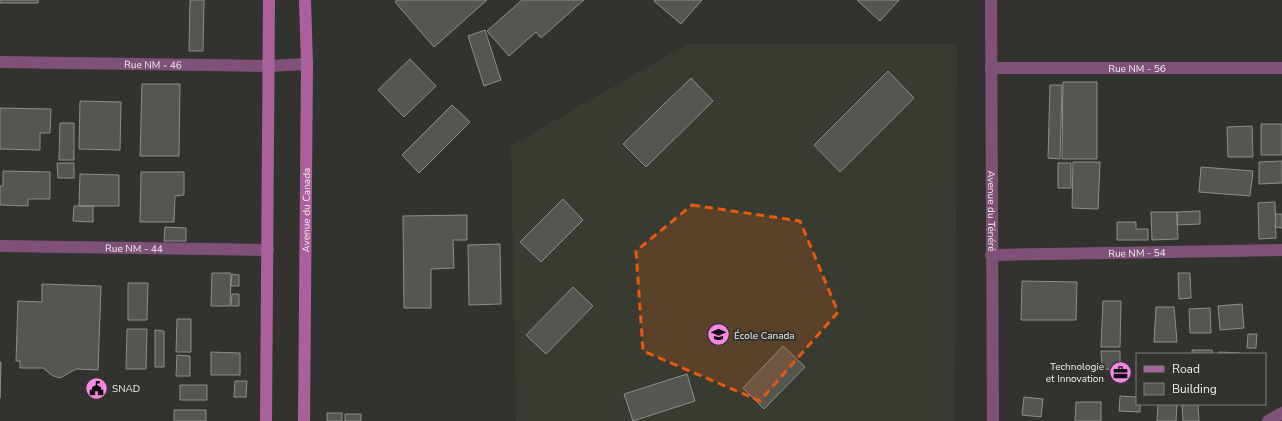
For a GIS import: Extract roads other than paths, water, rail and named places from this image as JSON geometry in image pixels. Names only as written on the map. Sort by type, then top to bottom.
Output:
[{"type":"street","points":[[266,421],[269,0]]},
{"type":"street","name":"Avenue du Canada","points":[[304,421],[307,64],[305,0]]},
{"type":"street","name":"Avenue du Ténéré","points":[[991,0],[991,255],[993,421]]},
{"type":"street","name":"Rue NM - 46","points":[[0,62],[268,66],[307,64]]},
{"type":"street","name":"Rue NM - 56","points":[[991,68],[1282,68]]},
{"type":"street","name":"Rue NM - 44","points":[[0,246],[268,250]]},
{"type":"street","name":"Rue NM - 54","points":[[991,255],[1282,250]]},
{"type":"street","points":[[1268,421],[1282,413]]},
{"type":"place","name":"École Canada","points":[[718,335]]},
{"type":"place","name":"Technologie et Innovation","points":[[1120,372]]},
{"type":"place","name":"SNAD","points":[[97,388]]}]
